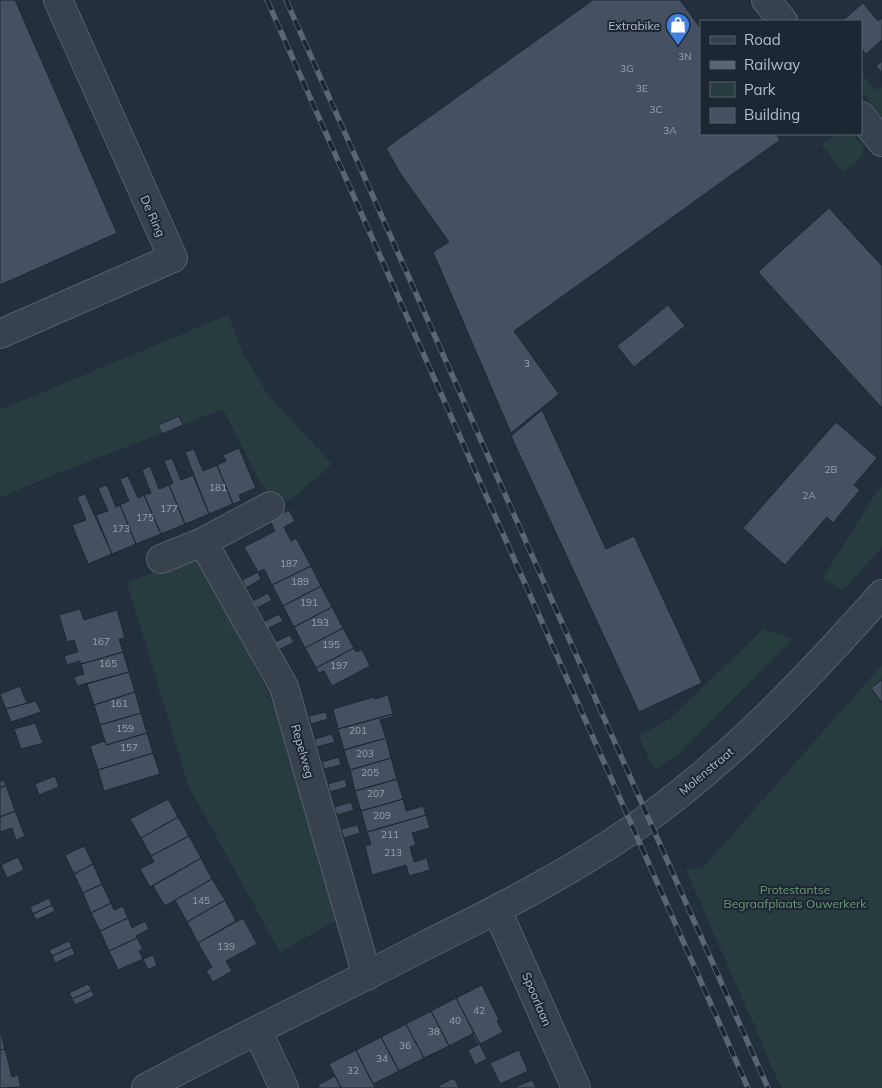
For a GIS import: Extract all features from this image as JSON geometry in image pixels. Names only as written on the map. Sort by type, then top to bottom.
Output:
[{"type":"street","name":"De Ring","points":[[0,334],[173,258],[58,0]]},
{"type":"street","points":[[766,0],[782,20]]},
{"type":"street","points":[[862,117],[882,142]]},
{"type":"street","points":[[160,559],[203,542],[270,506]]},
{"type":"street","name":"Repelweg","points":[[203,542],[284,687],[367,976]]},
{"type":"street","name":"Molenstraat","points":[[497,910],[622,836],[716,765],[780,706],[882,594]]},
{"type":"street","points":[[146,1088],[257,1030],[497,910]]},
{"type":"street","name":"Spoorlaan","points":[[497,910],[576,1088]]},
{"type":"street","points":[[257,1030],[284,1088]]},
{"type":"green space","points":[[862,76],[875,90],[880,86],[882,88],[882,117],[862,92]]},
{"type":"green space","points":[[834,136],[854,136],[863,147],[862,156],[843,172],[822,145]]},
{"type":"green space","points":[[228,315],[244,355],[268,395],[332,464],[292,499],[274,502],[257,476],[223,409],[36,482],[0,498],[0,410]]},
{"type":"green space","points":[[882,487],[882,547],[843,591],[823,578],[877,491]]},
{"type":"green space","points":[[196,555],[269,694],[286,739],[336,920],[280,952],[189,787],[127,583]]},
{"type":"green space","points":[[763,629],[792,639],[681,752],[654,770],[639,736],[671,718]]},
{"type":"green space","name":"Protestantse Begraafplaats Ouwerkerk","points":[[882,665],[882,1088],[781,1088],[686,869],[702,869]]},
{"type":"building","points":[[0,0],[15,0],[117,233],[0,285]]},
{"type":"building","points":[[593,0],[680,0],[700,28],[700,135],[777,135],[780,140],[514,331],[559,394],[511,433],[433,252],[449,242],[400,173],[386,148]]},
{"type":"building","points":[[863,3],[878,21],[882,18],[882,40],[866,54],[862,49],[862,20],[843,20]]},
{"type":"building","points":[[882,61],[882,73],[876,66]]},
{"type":"building","points":[[829,208],[882,266],[882,408],[758,272]]},
{"type":"building","points":[[668,305],[685,326],[634,367],[617,346]]},
{"type":"building","points":[[542,410],[606,549],[634,536],[702,683],[639,712],[511,436]]},
{"type":"building","points":[[179,416],[183,425],[162,434],[158,425]]},
{"type":"building","points":[[836,422],[877,458],[854,485],[860,490],[833,523],[827,517],[785,565],[743,528]]},
{"type":"building","points":[[239,448],[256,488],[239,495],[241,501],[233,504],[217,465],[226,461],[223,455]]},
{"type":"building","points":[[194,449],[203,471],[217,465],[233,504],[209,514],[185,452]]},
{"type":"building","points":[[172,458],[181,480],[193,475],[209,514],[185,524],[169,485],[173,483],[164,461]]},
{"type":"building","points":[[150,466],[159,489],[169,485],[185,524],[161,534],[144,495],[151,493],[142,470]]},
{"type":"building","points":[[128,476],[138,498],[144,495],[161,534],[136,544],[120,505],[129,501],[120,479]]},
{"type":"building","points":[[107,485],[116,507],[120,505],[136,544],[112,554],[96,515],[108,511],[98,488]]},
{"type":"building","points":[[85,494],[112,554],[88,564],[72,525],[86,520],[77,497]]},
{"type":"building","points":[[289,510],[295,521],[284,527],[291,541],[296,538],[311,566],[272,585],[264,569],[258,572],[244,547],[275,531],[270,520]]},
{"type":"building","points":[[311,566],[321,586],[283,606],[272,585]]},
{"type":"building","points":[[258,572],[261,579],[246,588],[242,580]]},
{"type":"building","points":[[321,586],[332,607],[294,627],[283,606]]},
{"type":"building","points":[[268,593],[272,600],[257,608],[253,601]]},
{"type":"building","points":[[332,607],[343,628],[305,648],[294,627]]},
{"type":"building","points":[[80,609],[84,620],[117,610],[125,638],[119,639],[123,652],[81,664],[80,661],[67,665],[64,656],[78,652],[74,640],[67,642],[59,615]]},
{"type":"building","points":[[279,614],[283,621],[267,629],[264,622]]},
{"type":"building","points":[[343,628],[354,648],[316,668],[305,648]]},
{"type":"building","points":[[290,635],[294,642],[278,650],[275,642]]},
{"type":"building","points":[[354,648],[356,652],[362,650],[370,666],[332,686],[324,671],[319,673],[316,668]]},
{"type":"building","points":[[123,652],[129,672],[77,686],[74,677],[84,674],[81,664]]},
{"type":"building","points":[[129,672],[135,692],[94,705],[87,684]]},
{"type":"building","points":[[882,680],[882,703],[871,688]]},
{"type":"building","points":[[20,686],[27,703],[6,709],[0,694]]},
{"type":"building","points":[[135,692],[141,713],[100,725],[94,705]]},
{"type":"building","points":[[388,695],[393,714],[338,729],[333,709],[374,697],[375,699]]},
{"type":"building","points":[[36,701],[41,712],[11,722],[6,709]]},
{"type":"building","points":[[326,712],[328,719],[311,724],[309,716]]},
{"type":"building","points":[[141,713],[147,733],[106,745],[100,725]]},
{"type":"building","points":[[393,714],[394,716],[380,720],[386,738],[344,750],[338,729]]},
{"type":"building","points":[[35,723],[43,743],[21,749],[14,729]]},
{"type":"building","points":[[147,733],[153,753],[98,770],[90,746],[105,741],[106,745]]},
{"type":"building","points":[[332,734],[335,742],[317,747],[315,739]]},
{"type":"building","points":[[386,738],[391,758],[350,770],[344,750]]},
{"type":"building","points":[[153,753],[160,774],[104,791],[98,770]]},
{"type":"building","points":[[339,757],[341,765],[324,769],[322,762]]},
{"type":"building","points":[[391,758],[397,779],[355,791],[350,770]]},
{"type":"building","points":[[55,776],[59,787],[39,795],[35,784]]},
{"type":"building","points":[[345,779],[347,787],[330,792],[328,784]]},
{"type":"building","points":[[397,779],[403,799],[361,811],[355,791]]},
{"type":"building","points":[[3,780],[6,785],[0,788],[0,781]]},
{"type":"building","points":[[6,785],[15,811],[0,817],[0,788]]},
{"type":"building","points":[[168,799],[178,817],[141,838],[130,819]]},
{"type":"building","points":[[403,799],[406,811],[423,806],[426,815],[367,832],[361,811]]},
{"type":"building","points":[[351,802],[354,810],[337,815],[334,807]]},
{"type":"building","points":[[15,811],[25,836],[16,840],[12,828],[0,832],[0,817]]},
{"type":"building","points":[[426,815],[430,828],[412,833],[416,845],[410,847],[414,862],[427,858],[430,870],[409,876],[406,865],[372,875],[365,846],[371,844],[367,832]]},
{"type":"building","points":[[178,817],[189,836],[151,856],[141,838]]},
{"type":"building","points":[[358,825],[360,833],[344,838],[341,829]]},
{"type":"building","points":[[189,836],[201,858],[150,887],[140,869],[154,862],[151,856]]},
{"type":"building","points":[[84,846],[93,864],[74,874],[65,855]]},
{"type":"building","points":[[18,857],[24,870],[7,878],[1,865]]},
{"type":"building","points":[[201,858],[212,879],[165,906],[153,886]]},
{"type":"building","points":[[93,864],[102,884],[83,893],[74,874]]},
{"type":"building","points":[[212,879],[225,900],[187,922],[175,900]]},
{"type":"building","points":[[102,884],[111,903],[91,913],[83,893]]},
{"type":"building","points":[[49,898],[52,905],[33,914],[30,907]]},
{"type":"building","points":[[225,900],[236,921],[198,943],[187,922]]},
{"type":"building","points":[[111,903],[114,910],[123,906],[128,918],[100,931],[91,913]]},
{"type":"building","points":[[52,905],[55,911],[36,920],[33,914]]},
{"type":"building","points":[[128,918],[132,928],[145,921],[149,929],[136,936],[137,938],[109,951],[100,931]]},
{"type":"building","points":[[243,918],[257,944],[226,961],[232,971],[213,982],[206,971],[212,967],[198,943]]},
{"type":"building","points":[[137,938],[143,949],[139,951],[143,959],[118,970],[109,951]]},
{"type":"building","points":[[69,941],[72,947],[52,956],[49,950]]},
{"type":"building","points":[[72,947],[75,954],[55,963],[52,956]]},
{"type":"building","points":[[153,955],[157,965],[148,970],[143,959]]},
{"type":"building","points":[[88,984],[92,990],[72,999],[69,993]]},
{"type":"building","points":[[482,985],[503,1032],[480,1044],[456,998]]},
{"type":"building","points":[[92,990],[94,996],[75,1005],[72,999]]},
{"type":"building","points":[[456,998],[474,1033],[449,1046],[431,1011]]},
{"type":"building","points":[[431,1011],[449,1046],[424,1058],[406,1024]]},
{"type":"building","points":[[406,1024],[424,1058],[399,1071],[381,1037]]},
{"type":"building","points":[[0,1030],[5,1049],[0,1050]]},
{"type":"building","points":[[472,1033],[474,1033],[487,1059],[475,1065],[468,1050],[478,1045]]},
{"type":"building","points":[[381,1037],[399,1071],[373,1084],[356,1050]]},
{"type":"building","points":[[5,1049],[12,1077],[18,1075],[21,1087],[0,1088],[0,1050]]},
{"type":"building","points":[[356,1050],[375,1088],[341,1088],[329,1064]]},
{"type":"building","points":[[519,1050],[528,1071],[500,1084],[490,1063]]},
{"type":"building","points":[[335,1076],[341,1088],[319,1088],[318,1085]]},
{"type":"building","points":[[454,1078],[459,1088],[439,1088],[438,1086]]},
{"type":"building","points":[[532,1080],[536,1088],[513,1088]]},
{"type":"railway","points":[[267,0],[748,1088]]},
{"type":"railway","points":[[286,0],[768,1088]]},
{"type":"place","name":"Extrabike","points":[[678,46]]}]
